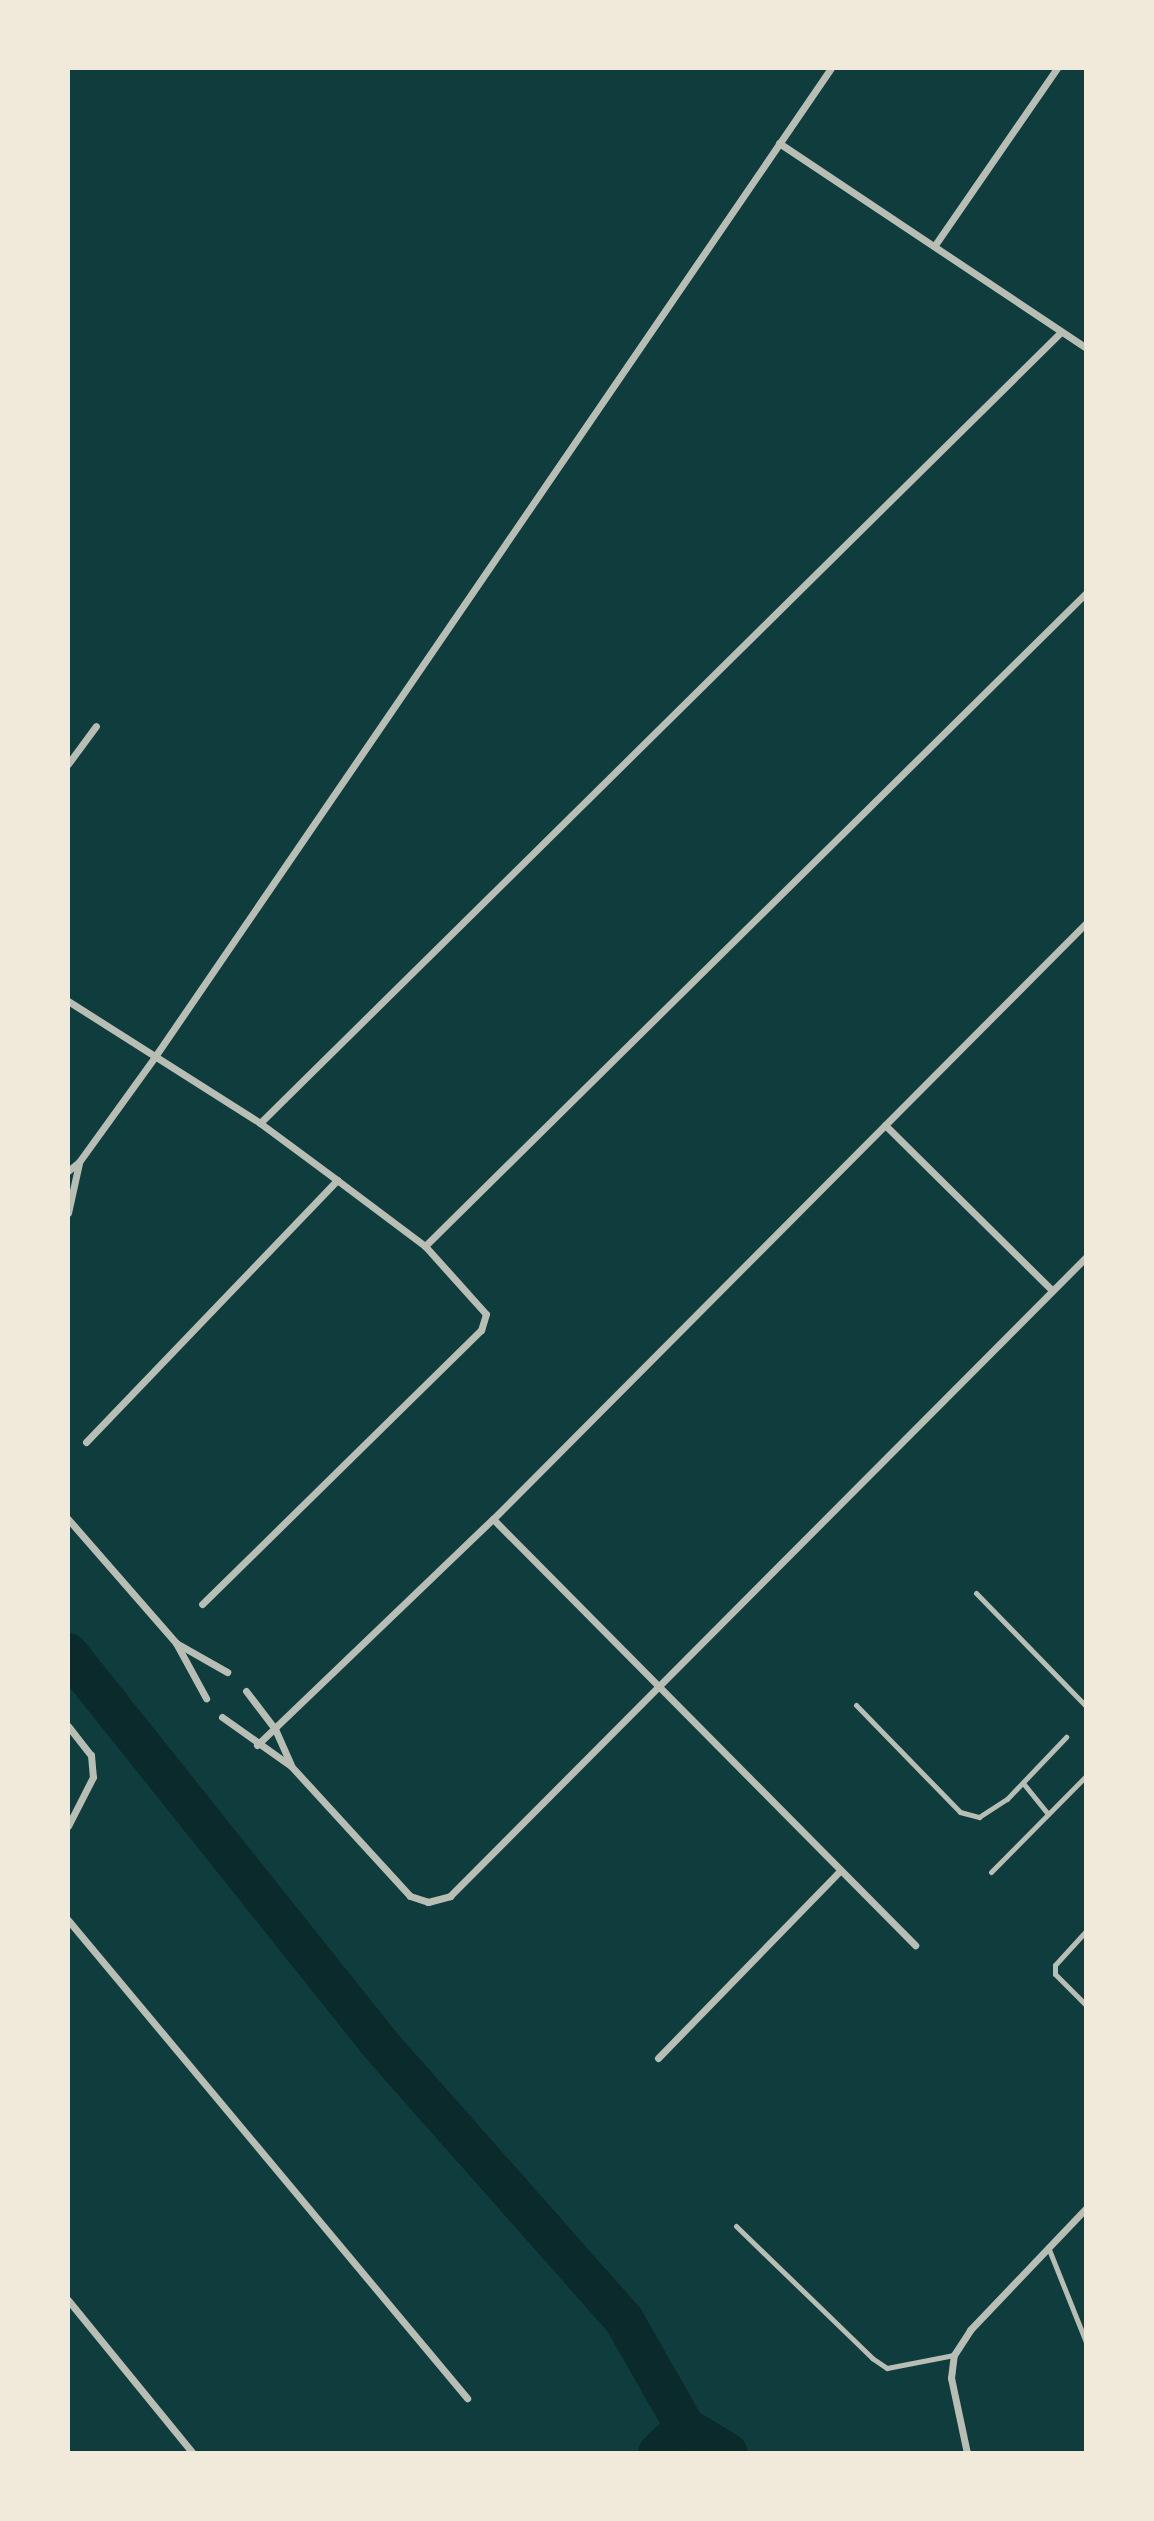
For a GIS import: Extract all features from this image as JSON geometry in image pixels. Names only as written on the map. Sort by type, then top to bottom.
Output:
[{"type":"street","points":[[68,1171],[79,1162],[154,1058],[831,68]]},
{"type":"street","points":[[935,245],[1057,68]]},
{"type":"street","points":[[779,143],[1086,348]]},
{"type":"street","points":[[260,1123],[1061,332]]},
{"type":"street","points":[[425,1246],[1086,593]]},
{"type":"street","points":[[68,764],[96,726]]},
{"type":"street","points":[[257,1745],[493,1519],[1086,923]]},
{"type":"street","points":[[68,1001],[260,1123],[337,1180],[425,1246],[485,1312],[481,1330],[202,1604]]},
{"type":"street","points":[[885,1125],[1052,1290]]},
{"type":"street","points":[[68,1213],[79,1162]]},
{"type":"street","points":[[86,1442],[337,1180]]},
{"type":"street","points":[[222,1717],[257,1745],[291,1766],[410,1895],[428,1902],[450,1896],[656,1685],[1086,1257]]},
{"type":"street","points":[[68,1519],[176,1643],[206,1699]]},
{"type":"street","points":[[493,1519],[915,1945]]},
{"type":"street","points":[[176,1643],[227,1672]]},
{"type":"street","points":[[246,1691],[275,1729],[291,1766]]},
{"type":"street","points":[[68,1726],[91,1755],[93,1777],[68,1826]]},
{"type":"street","points":[[658,2058],[841,1870]]},
{"type":"street","points":[[68,1920],[467,2398]]},
{"type":"street","points":[[967,2453],[951,2378],[954,2356],[970,2330],[1086,2208]]},
{"type":"street","points":[[68,2300],[192,2453]]},
{"type":"lane","points":[[976,1593],[1086,1706]]},
{"type":"lane","points":[[856,1705],[960,1812],[979,1817],[1023,1783],[1066,1737]]},
{"type":"lane","points":[[991,1872],[1086,1776]]},
{"type":"lane","points":[[1023,1783],[1048,1814]]},
{"type":"lane","points":[[1086,1931],[1055,1965],[1055,1974],[1086,2005]]},
{"type":"lane","points":[[736,2226],[872,2358],[887,2368],[954,2356]]},
{"type":"lane","points":[[1048,2247],[1086,2342]]},
{"type":"waterway","points":[[68,1653],[379,2043],[624,2320],[685,2427]]},
{"type":"waterway","points":[[658,2453],[685,2427],[728,2453]]}]
